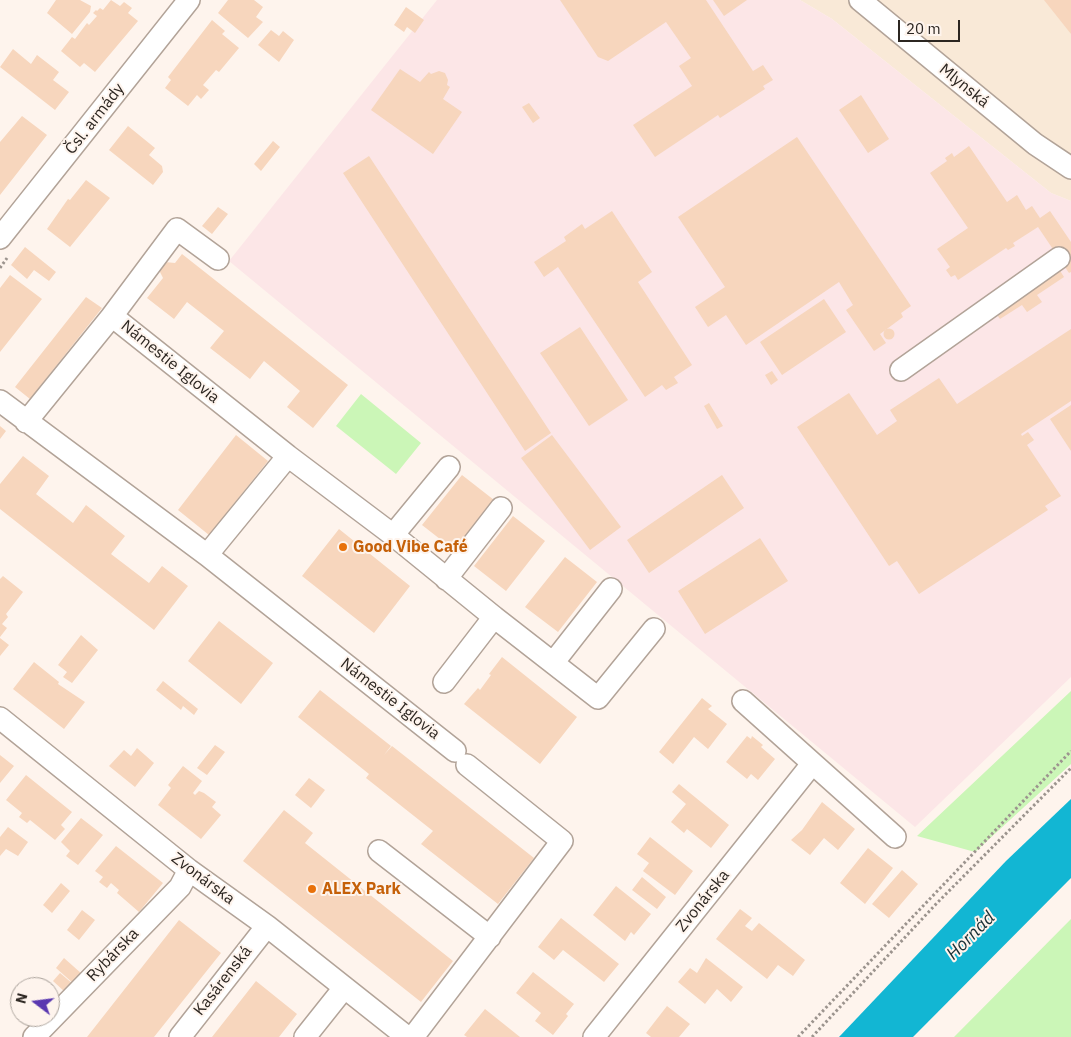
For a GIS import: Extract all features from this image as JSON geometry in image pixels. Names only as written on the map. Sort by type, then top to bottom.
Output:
[{"type":"street","name":"Čsl. armády","points":[[0,238],[189,0]]},
{"type":"street","name":"Mlynská","points":[[860,0],[1035,144],[1071,168]]},
{"type":"street","points":[[112,316],[177,229],[218,259]]},
{"type":"street","points":[[901,370],[1059,258]]},
{"type":"street","name":"Námestie Iglovia","points":[[26,422],[112,316],[598,698],[654,629]]},
{"type":"street","name":"Námestie Iglovia","points":[[0,402],[207,555],[562,841],[490,937]]},
{"type":"street","points":[[207,555],[288,456]]},
{"type":"street","points":[[393,535],[449,467]]},
{"type":"street","points":[[446,579],[501,508]]},
{"type":"street","points":[[552,663],[611,589]]},
{"type":"street","points":[[444,682],[494,618]]},
{"type":"street","points":[[743,701],[895,837]]},
{"type":"street","name":"Zvonárska","points":[[0,718],[189,870],[267,926],[407,1037]]},
{"type":"street","name":"Zvonárska","points":[[594,1037],[812,764]]},
{"type":"street","points":[[379,851],[490,937],[413,1037]]},
{"type":"street","name":"Rybárska","points":[[34,1037],[180,887],[189,870]]},
{"type":"street","name":"Kasárenská","points":[[180,1037],[267,926]]},
{"type":"street","points":[[305,1037],[344,988]]},
{"type":"path","points":[[798,1037],[1071,752]]},
{"type":"path","points":[[812,1037],[936,903],[1071,768]]},
{"type":"shaded area","points":[[437,0],[800,0],[832,19],[1051,193],[1071,201],[1071,677],[915,827],[229,261]]},
{"type":"shaded area","points":[[800,0],[1071,0],[1071,201],[1051,193],[832,19]]},
{"type":"green space","points":[[361,394],[421,443],[396,474],[336,426]]},
{"type":"green space","points":[[1071,691],[1071,764],[975,852],[917,836]]},
{"type":"green space","points":[[1071,919],[1071,1037],[954,1037]]},
{"type":"water","name":"Hornád","points":[[1071,799],[1071,878],[913,1037],[839,1037],[1006,861]]},
{"type":"building","points":[[56,0],[80,0],[91,6],[90,12],[72,34],[47,13]]},
{"type":"building","points":[[111,0],[120,6],[124,2],[132,8],[128,13],[138,21],[95,72],[84,63],[80,67],[61,51],[72,37],[75,39],[87,23],[89,25],[97,16],[93,13],[100,8],[103,10]]},
{"type":"building","points":[[228,0],[254,0],[263,7],[256,17],[263,22],[248,38],[218,13]]},
{"type":"building","points":[[560,0],[706,0],[753,71],[763,65],[773,80],[763,86],[765,89],[720,118],[718,115],[655,157],[633,125],[692,86],[679,66],[691,58],[666,22],[608,61],[598,57]]},
{"type":"building","points":[[713,0],[747,0],[724,16]]},
{"type":"building","points":[[1044,0],[1071,0],[1071,34]]},
{"type":"building","points":[[406,7],[424,20],[415,33],[407,27],[404,32],[394,25]]},
{"type":"building","points":[[212,20],[225,31],[222,34],[239,48],[219,72],[216,70],[203,85],[209,90],[201,99],[197,95],[188,106],[165,88],[171,80],[168,77]]},
{"type":"building","points":[[271,30],[279,36],[283,31],[294,40],[279,62],[258,45]]},
{"type":"building","points":[[13,49],[31,64],[37,55],[59,72],[53,80],[69,92],[55,110],[0,67]]},
{"type":"building","points":[[400,69],[420,82],[429,72],[431,74],[439,71],[445,73],[448,80],[447,85],[450,87],[443,99],[462,112],[433,154],[371,110]]},
{"type":"building","points":[[861,95],[889,139],[868,153],[839,110]]},
{"type":"building","points":[[529,103],[540,118],[533,123],[522,107]]},
{"type":"building","points":[[22,116],[47,135],[0,195],[0,142]]},
{"type":"building","points":[[128,126],[155,148],[149,155],[162,166],[163,172],[153,185],[109,150]]},
{"type":"building","points":[[797,137],[911,306],[901,313],[903,317],[880,334],[886,343],[874,351],[846,310],[853,305],[839,282],[746,345],[726,315],[708,327],[695,307],[725,287],[678,217]]},
{"type":"building","points":[[273,141],[280,147],[261,171],[254,164]]},
{"type":"building","points":[[969,146],[1007,202],[1017,195],[1026,210],[1032,206],[1040,218],[1050,211],[1071,242],[1071,272],[1069,273],[1038,227],[1013,243],[1015,246],[1008,250],[1006,248],[958,280],[955,275],[951,277],[946,270],[950,267],[937,249],[968,228],[930,173],[947,161],[945,158],[952,153],[954,157]]},
{"type":"building","points":[[369,156],[551,433],[525,451],[343,173]]},
{"type":"building","points":[[86,180],[110,198],[70,247],[47,229],[68,199],[70,200]]},
{"type":"building","points":[[218,207],[228,214],[212,234],[202,226]]},
{"type":"building","points":[[612,211],[652,272],[638,282],[692,365],[674,377],[678,383],[666,390],[662,385],[645,397],[558,267],[544,277],[534,262],[566,241],[564,237],[582,224],[585,229]]},
{"type":"building","points":[[25,247],[56,272],[49,281],[34,270],[27,279],[11,265]]},
{"type":"building","points":[[182,254],[348,385],[313,428],[287,407],[300,391],[264,361],[250,379],[210,348],[224,331],[187,302],[174,319],[147,298],[163,278],[159,270],[165,262],[175,263]]},
{"type":"building","points":[[1057,266],[1064,277],[1037,295],[1042,302],[1027,312],[1022,305],[1000,319],[992,308]]},
{"type":"building","points":[[10,275],[42,299],[0,352],[0,288]]},
{"type":"building","points":[[86,297],[102,308],[30,399],[15,387]]},
{"type":"building","points":[[824,299],[846,332],[782,375],[760,342]]},
{"type":"building","points":[[580,327],[628,400],[589,426],[540,353]]},
{"type":"building","points":[[887,329],[891,329],[894,334],[893,338],[887,339],[884,336],[884,332]]},
{"type":"building","points":[[1071,329],[1071,401],[1021,434],[1022,436],[1028,432],[1034,440],[1027,445],[1061,496],[1045,506],[1048,510],[919,594],[897,561],[889,566],[797,427],[849,393],[877,435],[897,421],[890,410],[939,378],[957,404]]},
{"type":"building","points":[[772,371],[778,380],[771,385],[765,375]]},
{"type":"building","points":[[709,403],[723,426],[717,429],[704,406]]},
{"type":"building","points":[[1071,405],[1071,451],[1050,419]]},
{"type":"building","points":[[0,426],[6,431],[0,439]]},
{"type":"building","points":[[236,435],[268,461],[209,535],[178,510]]},
{"type":"building","points":[[552,435],[621,527],[590,550],[521,458]]},
{"type":"building","points":[[23,456],[49,476],[36,494],[73,523],[86,505],[125,536],[111,554],[149,583],[162,566],[188,586],[154,630],[0,509],[0,484]]},
{"type":"building","points":[[462,475],[494,500],[454,550],[422,525]]},
{"type":"building","points":[[722,475],[744,508],[649,573],[627,540]]},
{"type":"building","points":[[513,516],[545,541],[506,591],[474,566]]},
{"type":"building","points":[[339,529],[410,586],[374,633],[302,576]]},
{"type":"building","points":[[760,538],[788,581],[705,634],[678,591]]},
{"type":"building","points":[[565,557],[597,582],[558,632],[525,607]]},
{"type":"building","points":[[3,576],[23,592],[6,614],[8,617],[2,624],[7,628],[0,637],[0,579]]},
{"type":"building","points":[[219,621],[273,663],[241,704],[188,661]]},
{"type":"building","points":[[81,635],[98,650],[72,683],[63,677],[67,672],[58,665]]},
{"type":"building","points":[[0,638],[9,645],[0,656]]},
{"type":"building","points":[[502,657],[577,717],[540,764],[464,704],[478,688],[480,690]]},
{"type":"building","points":[[34,662],[59,682],[58,684],[85,702],[64,729],[13,689]]},
{"type":"building","points":[[163,681],[198,709],[194,715],[183,706],[181,710],[156,690]]},
{"type":"building","points":[[320,690],[391,746],[384,755],[392,746],[534,858],[498,904],[421,844],[433,831],[366,778],[369,774],[298,717]]},
{"type":"building","points":[[702,698],[712,706],[708,709],[727,724],[708,749],[694,737],[673,764],[659,752]]},
{"type":"building","points":[[747,736],[751,739],[752,736],[763,745],[761,747],[775,759],[758,780],[751,774],[747,779],[726,762]]},
{"type":"building","points":[[215,745],[225,752],[207,775],[197,768]]},
{"type":"building","points":[[137,748],[154,763],[135,787],[109,766],[124,750],[131,756]]},
{"type":"building","points":[[0,755],[14,766],[0,783]]},
{"type":"building","points":[[183,766],[202,781],[193,793],[195,795],[199,791],[216,802],[212,807],[221,815],[201,839],[158,805],[171,788],[168,785]]},
{"type":"building","points":[[26,775],[72,812],[61,825],[65,829],[55,840],[30,820],[27,823],[19,817],[22,813],[6,800]]},
{"type":"building","points":[[309,778],[325,790],[311,808],[295,795]]},
{"type":"building","points":[[679,784],[729,825],[711,848],[687,829],[684,833],[671,822],[686,804],[672,792]]},
{"type":"building","points":[[822,802],[855,829],[838,850],[824,838],[810,855],[791,840],[802,830]]},
{"type":"building","points":[[284,810],[313,833],[305,843],[453,961],[421,1002],[243,861]]},
{"type":"building","points":[[81,818],[103,835],[78,865],[66,856],[70,851],[61,842]]},
{"type":"building","points":[[8,827],[28,842],[18,856],[6,849],[0,856],[0,837]]},
{"type":"building","points":[[650,837],[693,871],[675,895],[643,871],[649,863],[637,854]]},
{"type":"building","points":[[116,846],[163,883],[139,912],[117,893],[119,890],[111,883],[107,888],[99,882],[103,877],[95,871]]},
{"type":"building","points":[[868,848],[893,868],[865,904],[840,883]]},
{"type":"building","points":[[902,870],[918,884],[889,918],[872,904]]},
{"type":"building","points":[[642,877],[666,897],[657,909],[632,890]]},
{"type":"building","points":[[61,883],[70,891],[52,913],[43,905]]},
{"type":"building","points":[[616,886],[651,914],[634,935],[631,932],[625,941],[593,915]]},
{"type":"building","points":[[740,909],[752,918],[745,926],[752,931],[759,923],[805,960],[793,976],[778,965],[767,979],[716,939]]},
{"type":"building","points":[[82,910],[95,920],[79,940],[67,930]]},
{"type":"building","points":[[561,918],[619,964],[604,982],[563,950],[554,960],[538,947]]},
{"type":"building","points":[[179,920],[221,953],[154,1037],[87,1037]]},
{"type":"building","points":[[64,958],[82,974],[74,984],[56,968]]},
{"type":"building","points":[[706,958],[743,987],[731,1002],[717,989],[705,1004],[678,982],[690,968],[697,973]]},
{"type":"building","points":[[533,972],[574,1004],[566,1014],[568,1016],[553,1035],[535,1021],[541,1013],[516,993]]},
{"type":"building","points":[[60,973],[73,984],[66,993],[60,987],[60,977],[56,977]]},
{"type":"building","points":[[256,981],[297,1014],[279,1037],[212,1037]]},
{"type":"building","points":[[667,1006],[690,1024],[679,1037],[651,1037],[646,1033]]},
{"type":"building","points":[[485,1009],[520,1037],[467,1037],[464,1035]]},
{"type":"place","name":"Good Vibe Café","points":[[343,547]]},
{"type":"place","name":"ALEX Park","points":[[312,889]]}]
